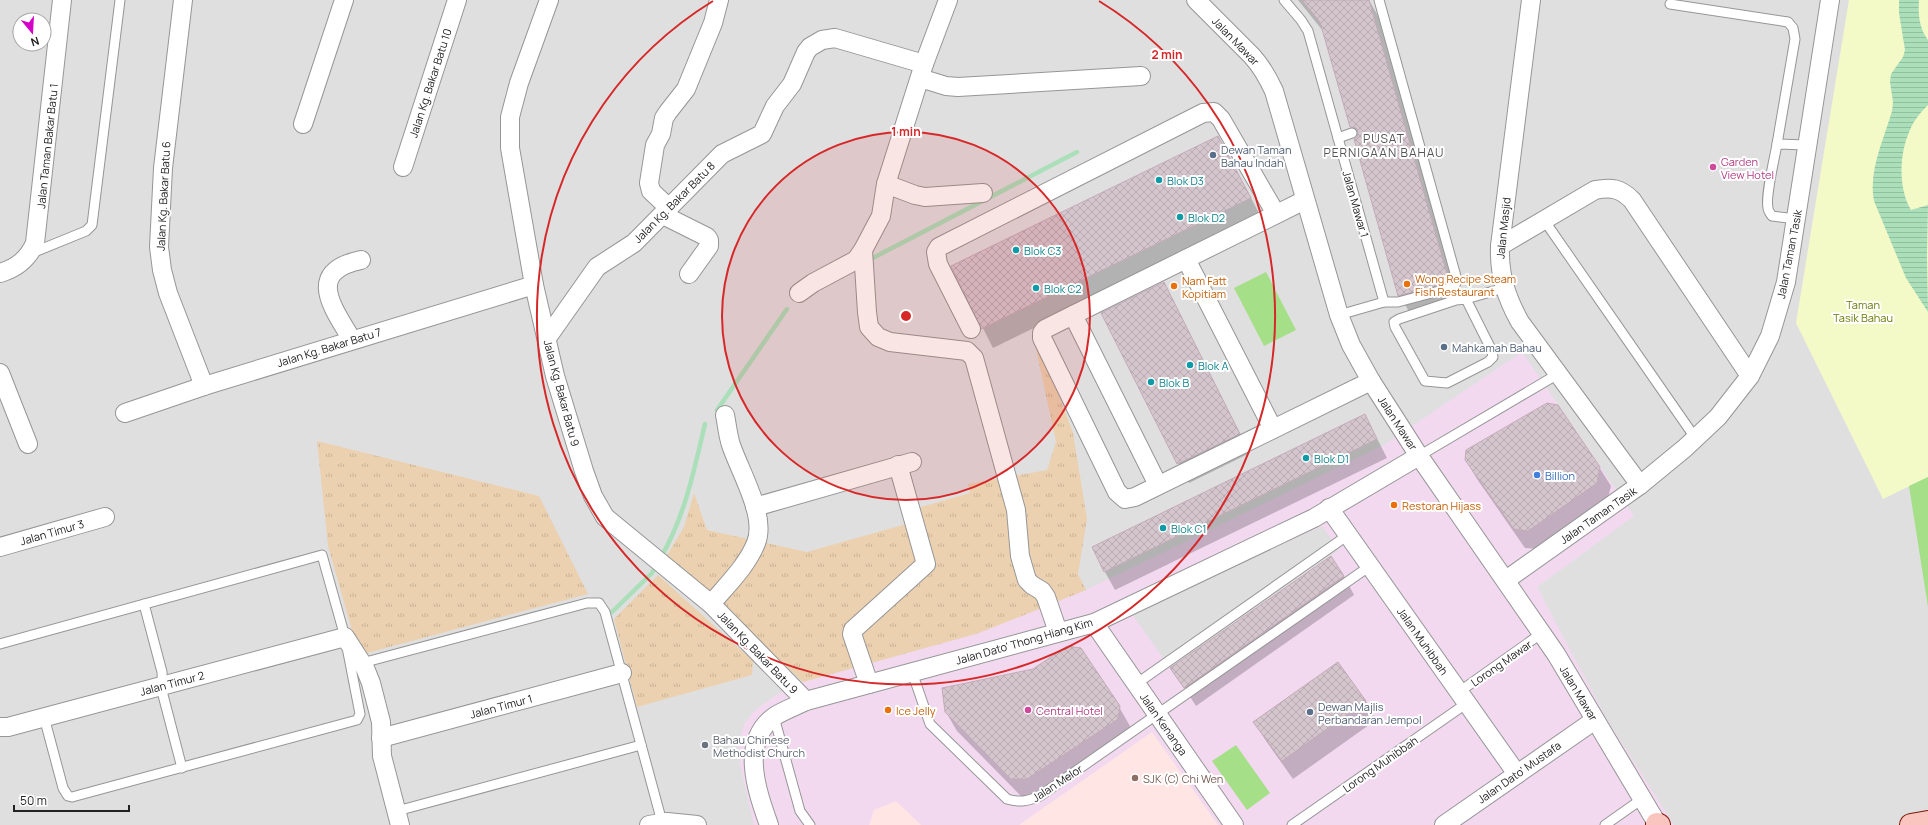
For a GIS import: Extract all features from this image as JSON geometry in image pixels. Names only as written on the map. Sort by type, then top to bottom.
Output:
[{"type":"main road","points":[[1911,825],[1928,822]]},
{"type":"street","name":"Jalan Taman Bakar Batu 1","points":[[0,273],[9,270],[22,262],[30,253],[35,243],[38,231],[62,0]]},
{"type":"street","name":"Jalan Kg. Bakar Batu 6","points":[[183,0],[163,168],[159,247],[162,270],[168,293],[204,386]]},
{"type":"street","points":[[303,124],[344,0]]},
{"type":"street","name":"Jalan Kg. Bakar Batu 10","points":[[402,167],[457,0]]},
{"type":"street","name":"Jalan Kg. Bakar Batu 9","points":[[549,0],[519,83],[510,117],[510,148],[513,173],[534,285],[546,338],[555,376],[584,471],[599,508],[605,517],[711,604],[806,701]]},
{"type":"street","points":[[689,274],[709,246],[709,240],[707,237],[666,212],[652,191],[649,183],[655,145],[661,134],[664,118],[686,89],[713,22],[719,0]]},
{"type":"street","points":[[948,0],[922,71],[886,184],[881,216],[864,259],[869,328],[878,336],[890,342],[967,351],[974,358],[1016,510],[1020,556],[1027,580],[1042,591],[1046,597],[1058,632]]},
{"type":"street","name":"Jalan Mawar","points":[[1196,0],[1252,56],[1265,73],[1274,91],[1339,314],[1351,345],[1371,381],[1419,456],[1542,633],[1658,825]]},
{"type":"street","name":"Jalan Masjid","points":[[1531,0],[1500,246],[1500,273],[1504,288],[1520,322],[1640,485]]},
{"type":"street","name":"Jalan Taman Tasik","points":[[1506,580],[1640,485],[1696,438],[1718,417],[1750,376],[1770,336],[1786,282],[1830,0]]},
{"type":"street","name":"Jalan Kg. Bakar Batu 8","points":[[546,338],[597,267],[634,243],[722,154],[762,134],[775,106],[792,84],[806,52],[810,47],[822,40],[835,38],[922,71],[946,86],[958,87],[1141,76]]},
{"type":"street","points":[[971,329],[938,264],[936,252],[939,247],[1202,113],[1214,112],[1221,119],[1276,214]]},
{"type":"street","points":[[886,184],[915,195],[925,197],[983,193]]},
{"type":"street","points":[[1500,246],[1595,190],[1606,188],[1616,189],[1625,193],[1632,200],[1750,376]]},
{"type":"street","points":[[1305,200],[1045,329],[1042,333],[1042,338],[1117,492],[1120,497],[1130,499],[1371,381]]},
{"type":"street","points":[[799,293],[813,282],[856,260],[864,259]]},
{"type":"street","points":[[1186,259],[1273,429]]},
{"type":"street","points":[[352,340],[332,304],[328,294],[328,285],[338,268],[348,263],[361,260]]},
{"type":"street","name":"Jalan Kg. Bakar Batu 7","points":[[125,413],[204,386],[534,285]]},
{"type":"street","points":[[1073,315],[1158,485]]},
{"type":"street","points":[[0,373],[28,444]]},
{"type":"street","points":[[711,604],[746,560],[756,543],[759,529],[758,514],[731,444],[725,415]]},
{"type":"street","name":"Jalan Dato' Thong Hiang Kim","points":[[774,717],[806,701],[1094,623],[1314,518],[1419,456]]},
{"type":"street","points":[[755,507],[905,464],[926,564],[853,630],[852,634],[869,684]]},
{"type":"street","name":"Jalan Muhibbah","points":[[1329,508],[1517,774]]},
{"type":"street","name":"Jalan Timur 3","points":[[0,547],[105,517]]},
{"type":"street","name":"Jalan Kenanga","points":[[1094,623],[1234,825]]},
{"type":"street","points":[[345,637],[362,663],[372,683],[379,710],[382,756],[399,818]]},
{"type":"street","name":"Jalan Timur 2","points":[[0,727],[44,717],[345,637]]},
{"type":"street","name":"Jalan Timur 1","points":[[381,738],[622,673]]},
{"type":"street","points":[[769,825],[757,786],[754,757],[755,742],[763,729],[774,717]]},
{"type":"street","name":"Jalan Dato' Mustafa","points":[[1444,825],[1595,720]]},
{"type":"street","points":[[663,824],[697,825]]},
{"type":"lane","points":[[30,253],[86,232],[92,225],[120,0]]},
{"type":"lane","name":"Jalan Mawar 1","points":[[1284,0],[1308,31],[1384,302]]},
{"type":"lane","points":[[1339,314],[1384,302],[1398,302],[1450,288],[1456,283],[1457,280],[1408,117],[1379,0]]},
{"type":"lane","points":[[1670,4],[1788,22],[1793,28],[1796,39],[1767,206],[1772,216],[1796,219]]},
{"type":"lane","points":[[1338,138],[1352,133]]},
{"type":"lane","points":[[1777,144],[1808,145]]},
{"type":"lane","points":[[1544,220],[1696,438]]},
{"type":"lane","points":[[1466,299],[1492,351],[1493,357],[1488,362],[1447,382],[1425,381],[1395,327],[1394,322],[1456,300],[1466,299],[1504,288]]},
{"type":"lane","points":[[1419,456],[1558,374]]},
{"type":"lane","points":[[1136,684],[1348,535]]},
{"type":"lane","points":[[0,644],[322,555],[345,637],[360,714],[357,720],[77,796],[68,796],[63,788],[44,717]]},
{"type":"lane","name":"Jalan Melor","points":[[912,672],[930,724],[999,793],[1007,799],[1018,802],[1029,801],[1040,796],[1370,566]]},
{"type":"lane","points":[[362,663],[593,602],[599,603],[605,612],[663,824]]},
{"type":"lane","points":[[144,604],[162,672],[162,685],[182,768]]},
{"type":"lane","name":"Lorong Mawar","points":[[1463,698],[1542,633]]},
{"type":"lane","name":"Lorong Muhibbah","points":[[1292,825],[1463,698]]},
{"type":"lane","points":[[774,717],[800,812],[810,825]]},
{"type":"lane","points":[[399,818],[641,745]]},
{"type":"lane","points":[[1605,825],[1642,799]]},
{"type":"shaded area","points":[[0,0],[1928,0],[1928,825],[0,825]]},
{"type":"shaded area","points":[[1899,0],[1919,0],[1920,21],[1928,40],[1928,105],[1918,116],[1906,139],[1902,160],[1902,181],[1904,192],[1911,210],[1928,205],[1928,312],[1906,278],[1874,201],[1873,178],[1875,167],[1892,111],[1893,102],[1890,82],[1891,74],[1903,57],[1905,50],[1899,13]]},
{"type":"shaded area","points":[[1522,352],[1634,516],[1537,587],[1605,716],[1674,825],[754,825],[740,765],[738,746],[744,724],[755,710],[778,694],[803,682],[979,633],[1086,590],[1384,445]]},
{"type":"shaded area","points":[[1322,526],[1339,550],[1170,668],[1132,614]]},
{"type":"shaded area","name":"SJK (C) Chi Wen","points":[[1152,732],[1218,825],[1019,825]]},
{"type":"shaded area","points":[[896,801],[921,825],[869,825],[874,810]]},
{"type":"green space","name":"Taman Tasik Bahau","points":[[1849,0],[1928,0],[1928,477],[1883,499],[1796,323]]},
{"type":"green space","points":[[1266,272],[1296,330],[1264,346],[1234,288]]},
{"type":"green space","points":[[1035,344],[1057,390],[1073,433],[1087,519],[1078,574],[1086,590],[979,633],[803,682],[667,555],[684,527],[694,493],[707,530],[807,552],[906,524],[903,512],[970,493],[968,484],[1047,470],[1056,442]]},
{"type":"green space","points":[[317,441],[539,496],[588,594],[367,653],[353,634],[328,546]]},
{"type":"green space","points":[[1928,477],[1928,607],[1909,486]]},
{"type":"green space","points":[[658,575],[753,661],[752,675],[637,707],[614,619]]},
{"type":"green space","points":[[1236,745],[1270,793],[1247,810],[1212,761]]},
{"type":"building","points":[[1302,0],[1369,0],[1449,281],[1447,283],[1398,296],[1354,139],[1357,137],[1358,131],[1356,128],[1350,127],[1320,22]]},
{"type":"building","points":[[1218,136],[1251,198],[981,329],[951,266]]},
{"type":"building","points":[[1164,282],[1240,434],[1177,464],[1101,313]]},
{"type":"building","name":"Billion","points":[[1547,403],[1558,405],[1600,467],[1597,483],[1528,531],[1514,529],[1465,460],[1466,450]]},
{"type":"building","points":[[1365,414],[1377,439],[1104,572],[1092,547]]},
{"type":"building","points":[[1331,556],[1344,576],[1184,688],[1170,668]]},
{"type":"building","points":[[1067,646],[1081,648],[1120,706],[1118,719],[1027,779],[1011,779],[945,712],[942,688],[1033,669]]},
{"type":"building","name":"Dewan Majlis Perbandaran Jempol","points":[[1338,662],[1366,701],[1282,761],[1253,722]]},
{"type":"waterway","points":[[867,261],[1077,152]]},
{"type":"waterway","points":[[717,410],[787,309]]},
{"type":"waterway","points":[[661,557],[683,509],[705,424]]},
{"type":"waterway","points":[[612,612],[652,573],[657,564]]},
{"type":"place","name":"Dewan Taman Bahau Indah","points":[[1213,155]]},
{"type":"place","name":"Garden View Hotel","points":[[1713,167]]},
{"type":"place","name":"Blok D3","points":[[1159,180]]},
{"type":"place","name":"Blok D2","points":[[1180,217]]},
{"type":"place","name":"Blok C3","points":[[1016,250]]},
{"type":"place","name":"Wong Recipe Steam Fish Restaurant","points":[[1407,284]]},
{"type":"place","name":"Nam Fatt Kopitiam","points":[[1174,286]]},
{"type":"place","name":"Blok C2","points":[[1036,288]]},
{"type":"place","name":"Mahkamah Bahau","points":[[1444,347]]},
{"type":"place","name":"Blok A","points":[[1190,365]]},
{"type":"place","name":"Blok B","points":[[1151,382]]},
{"type":"place","name":"Blok D1","points":[[1306,458]]},
{"type":"place","name":"Billion","points":[[1537,475]]},
{"type":"place","name":"Restoran Hijass","points":[[1394,505]]},
{"type":"place","name":"Blok C1","points":[[1163,528]]},
{"type":"place","name":"Ice Jelly","points":[[888,710]]},
{"type":"place","name":"Central Hotel","points":[[1028,710]]},
{"type":"place","name":"Dewan Majlis Perbandaran Jempol","points":[[1310,712]]},
{"type":"place","name":"Bahau Chinese Methodist Church","points":[[705,745]]},
{"type":"place","name":"SJK (C) Chi Wen","points":[[1135,778]]},
{"type":"district","name":"PUSAT PERNIGAAN BAHAU","points":[[1384,145]]}]
